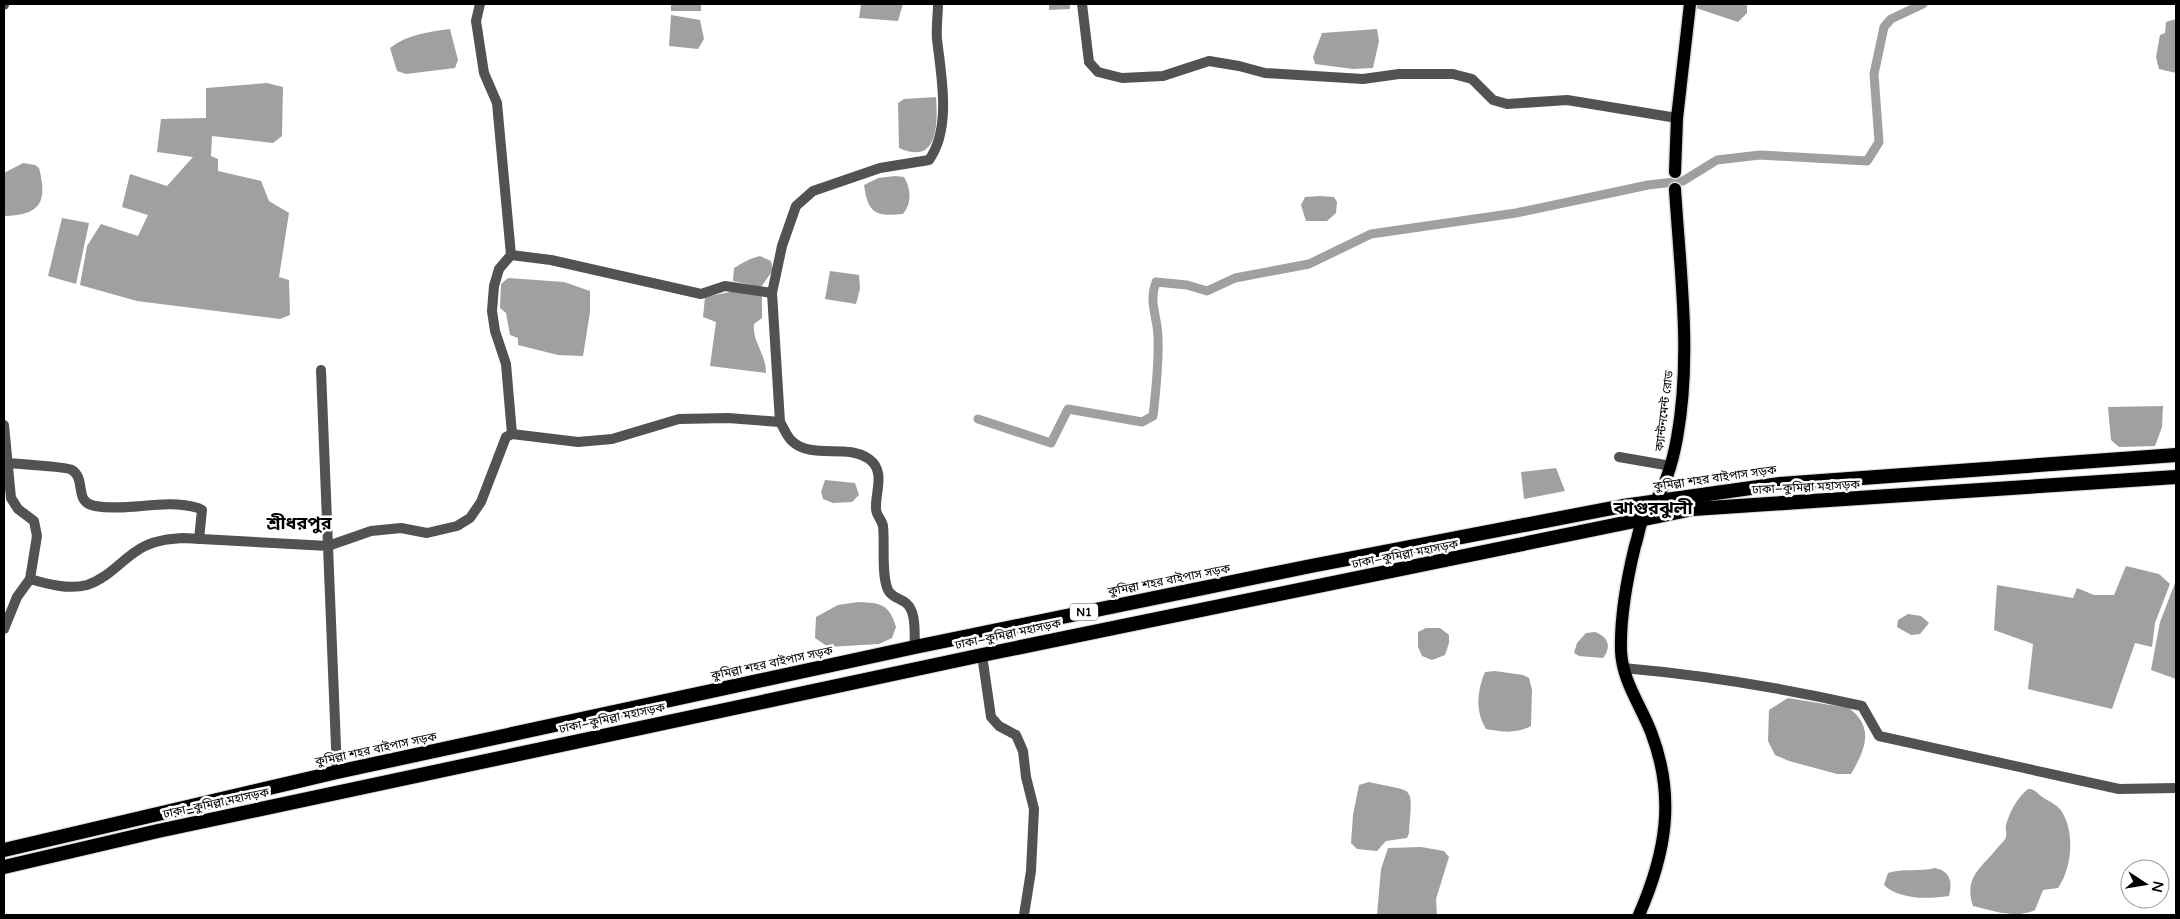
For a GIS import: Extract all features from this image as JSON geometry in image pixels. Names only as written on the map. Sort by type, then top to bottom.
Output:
[{"type":"highway","name":"কুমিল্লা শহর বাইপাস সড়ক","points":[[4,850],[337,772],[915,647],[1301,568],[1656,501],[1780,484],[2176,455]]},
{"type":"highway","name":"ঢাকা–কুমিল্লা মহাসড়ক","points":[[4,866],[158,831],[982,655],[1693,509],[2176,477]]},
{"type":"main road","points":[[1675,172],[1677,118],[1690,4]]},
{"type":"main road","name":"ক্যান্টনমেন্ট রোড","points":[[1639,915],[1650,889],[1664,845],[1666,808],[1663,774],[1652,734],[1623,668],[1621,650],[1626,583],[1642,521],[1656,501],[1671,466],[1677,436],[1685,349],[1675,189]]},
{"type":"street","points":[[480,4],[476,21],[484,73],[497,102],[511,255],[499,269],[494,286],[492,311],[495,331],[506,364],[512,434]]},
{"type":"street","points":[[915,647],[911,609],[905,602],[892,596],[887,586],[883,523],[876,510],[879,480],[877,467],[868,458],[848,452],[814,450],[799,446],[791,440],[780,422],[772,293],[782,246],[796,206],[813,191],[880,168],[930,160],[936,150],[944,96],[937,36],[938,4]]},
{"type":"street","points":[[1082,4],[1088,62],[1098,72],[1122,78],[1163,76],[1209,61],[1265,73],[1353,78],[1399,74],[1453,74],[1472,79],[1493,100],[1507,104],[1567,100],[1677,118]]},
{"type":"street","points":[[511,255],[551,260],[701,294],[725,286],[772,293]]},
{"type":"street","points":[[321,370],[337,772]]},
{"type":"street","points":[[30,579],[73,587],[88,585],[108,574],[145,546],[163,540],[200,539],[328,546],[371,531],[401,528],[427,533],[457,526],[470,518],[480,502],[506,437],[512,434],[578,442],[612,439],[679,418],[728,418],[780,422]]},
{"type":"street","points":[[4,425],[11,498],[18,509],[34,521],[36,536],[30,579],[17,597],[4,629]]},
{"type":"street","points":[[1619,456],[1671,466]]},
{"type":"street","points":[[7,463],[35,467],[67,468],[74,471],[81,498],[84,503],[94,506],[117,508],[160,503],[198,508],[202,510],[203,515],[200,539]]},
{"type":"street","points":[[982,655],[991,717],[1000,726],[1016,735],[1023,751],[1026,777],[1034,809],[1031,871],[1024,915]]},
{"type":"street","points":[[1623,668],[1698,675],[1826,698],[1862,706],[1879,736],[2119,789],[2176,788]]},
{"type":"shaded area","points":[[671,4],[701,4],[701,11],[671,11]]},
{"type":"shaded area","points":[[861,4],[903,4],[898,21],[859,18]]},
{"type":"shaded area","points":[[1049,4],[1070,4],[1070,9],[1049,10]]},
{"type":"shaded area","points":[[1697,4],[1747,4],[1747,13],[1738,22],[1696,8]]},
{"type":"shaded area","points":[[671,15],[700,20],[704,39],[698,49],[669,46]]},
{"type":"shaded area","points":[[2176,19],[2176,73],[2159,69],[2156,57],[2160,35],[2165,33],[2166,22]]},
{"type":"shaded area","points":[[450,29],[458,60],[455,68],[406,74],[397,71],[390,48],[411,37]]},
{"type":"shaded area","points":[[1377,29],[1379,41],[1373,68],[1353,69],[1315,64],[1313,57],[1322,33]]},
{"type":"shaded area","points":[[267,83],[283,87],[282,136],[273,143],[212,136],[211,156],[218,159],[218,171],[261,181],[269,201],[289,213],[279,277],[289,280],[290,315],[280,319],[137,301],[80,285],[87,246],[101,224],[138,236],[148,215],[122,207],[130,174],[167,186],[193,157],[157,152],[161,119],[206,118],[206,88]]},
{"type":"shaded area","points":[[936,97],[937,119],[933,139],[928,147],[922,151],[912,152],[899,148],[898,103],[904,99]]},
{"type":"shaded area","points":[[23,163],[35,165],[39,168],[42,180],[41,198],[33,210],[26,213],[4,216],[4,173]]},
{"type":"shaded area","points":[[904,177],[908,186],[909,201],[906,210],[903,214],[879,214],[874,211],[868,202],[864,185],[878,178]]},
{"type":"shaded area","points":[[1305,197],[1334,197],[1337,202],[1336,213],[1327,221],[1306,221],[1301,205]]},
{"type":"shaded area","points":[[62,218],[89,223],[76,284],[48,276]]},
{"type":"shaded area","points":[[760,256],[771,261],[773,270],[761,287],[733,281],[734,268]]},
{"type":"shaded area","points":[[830,271],[859,275],[860,289],[856,304],[825,299]]},
{"type":"shaded area","points":[[508,278],[564,282],[590,291],[590,312],[583,356],[558,355],[518,345],[518,338],[510,335],[506,313],[500,308],[501,284]]},
{"type":"shaded area","points":[[735,291],[762,296],[762,318],[754,324],[754,330],[764,359],[766,373],[710,366],[716,322],[703,317],[705,297]]},
{"type":"shaded area","points":[[2163,406],[2162,427],[2155,446],[2119,447],[2111,440],[2108,407]]},
{"type":"shaded area","points":[[1556,468],[1565,491],[1524,499],[1521,472]]},
{"type":"shaded area","points":[[825,480],[855,483],[859,495],[852,502],[833,503],[823,499],[821,492]]},
{"type":"shaded area","points":[[2126,566],[2159,574],[2170,584],[2155,623],[2152,647],[2135,643],[2112,709],[2028,689],[2033,644],[1994,630],[1997,585],[2073,598],[2077,588],[2094,595],[2114,595]]},
{"type":"shaded area","points":[[2175,583],[2176,679],[2151,670],[2160,622]]},
{"type":"shaded area","points":[[858,602],[878,604],[887,609],[896,627],[892,638],[879,644],[828,647],[815,638],[816,617],[838,605]]},
{"type":"shaded area","points":[[1908,614],[1921,616],[1929,623],[1920,634],[1911,635],[1897,627],[1898,620]]},
{"type":"shaded area","points":[[1426,628],[1440,628],[1449,635],[1449,643],[1445,655],[1432,660],[1422,656],[1418,647],[1418,632]]},
{"type":"shaded area","points":[[1595,632],[1603,636],[1607,642],[1606,654],[1603,658],[1579,656],[1574,653],[1577,643],[1586,633]]},
{"type":"shaded area","points":[[1495,671],[1523,675],[1529,678],[1532,690],[1531,726],[1509,732],[1486,729],[1480,715],[1478,701],[1480,686],[1485,672]]},
{"type":"shaded area","points":[[1788,698],[1849,708],[1857,716],[1865,731],[1865,740],[1851,774],[1837,774],[1789,761],[1775,755],[1768,741],[1769,710]]},
{"type":"shaded area","points":[[1369,782],[1408,792],[1411,805],[1407,838],[1386,841],[1377,851],[1357,849],[1351,843],[1353,815],[1359,785]]},
{"type":"shaded area","points":[[2028,789],[2035,791],[2056,806],[2066,820],[2069,830],[2070,850],[2069,861],[2063,880],[2058,888],[2043,890],[2035,910],[2027,913],[2004,913],[1973,906],[1971,887],[1973,879],[1981,866],[2005,839],[2006,825],[2012,810],[2020,796]]},
{"type":"shaded area","points":[[1421,847],[1444,851],[1449,857],[1436,899],[1437,915],[1377,915],[1381,869],[1388,848]]},
{"type":"shaded area","points":[[1935,868],[1947,874],[1949,878],[1951,886],[1949,896],[1923,898],[1906,896],[1884,885],[1888,873]]},
{"type":"waterway","points":[[978,419],[1051,443],[1068,409],[1142,422],[1153,416],[1158,358],[1158,330],[1153,303],[1156,282],[1187,285],[1207,291],[1235,278],[1309,264],[1371,234],[1516,213],[1648,185],[1683,181],[1717,160],[1760,155],[1867,161],[1879,142],[1874,74],[1884,27],[1891,19],[1923,4]]},
{"type":"district","name":"ঝাগুরঝুলী","points":[[1653,508]]},
{"type":"district","name":"শ্রীধরপুর","points":[[299,523]]}]
